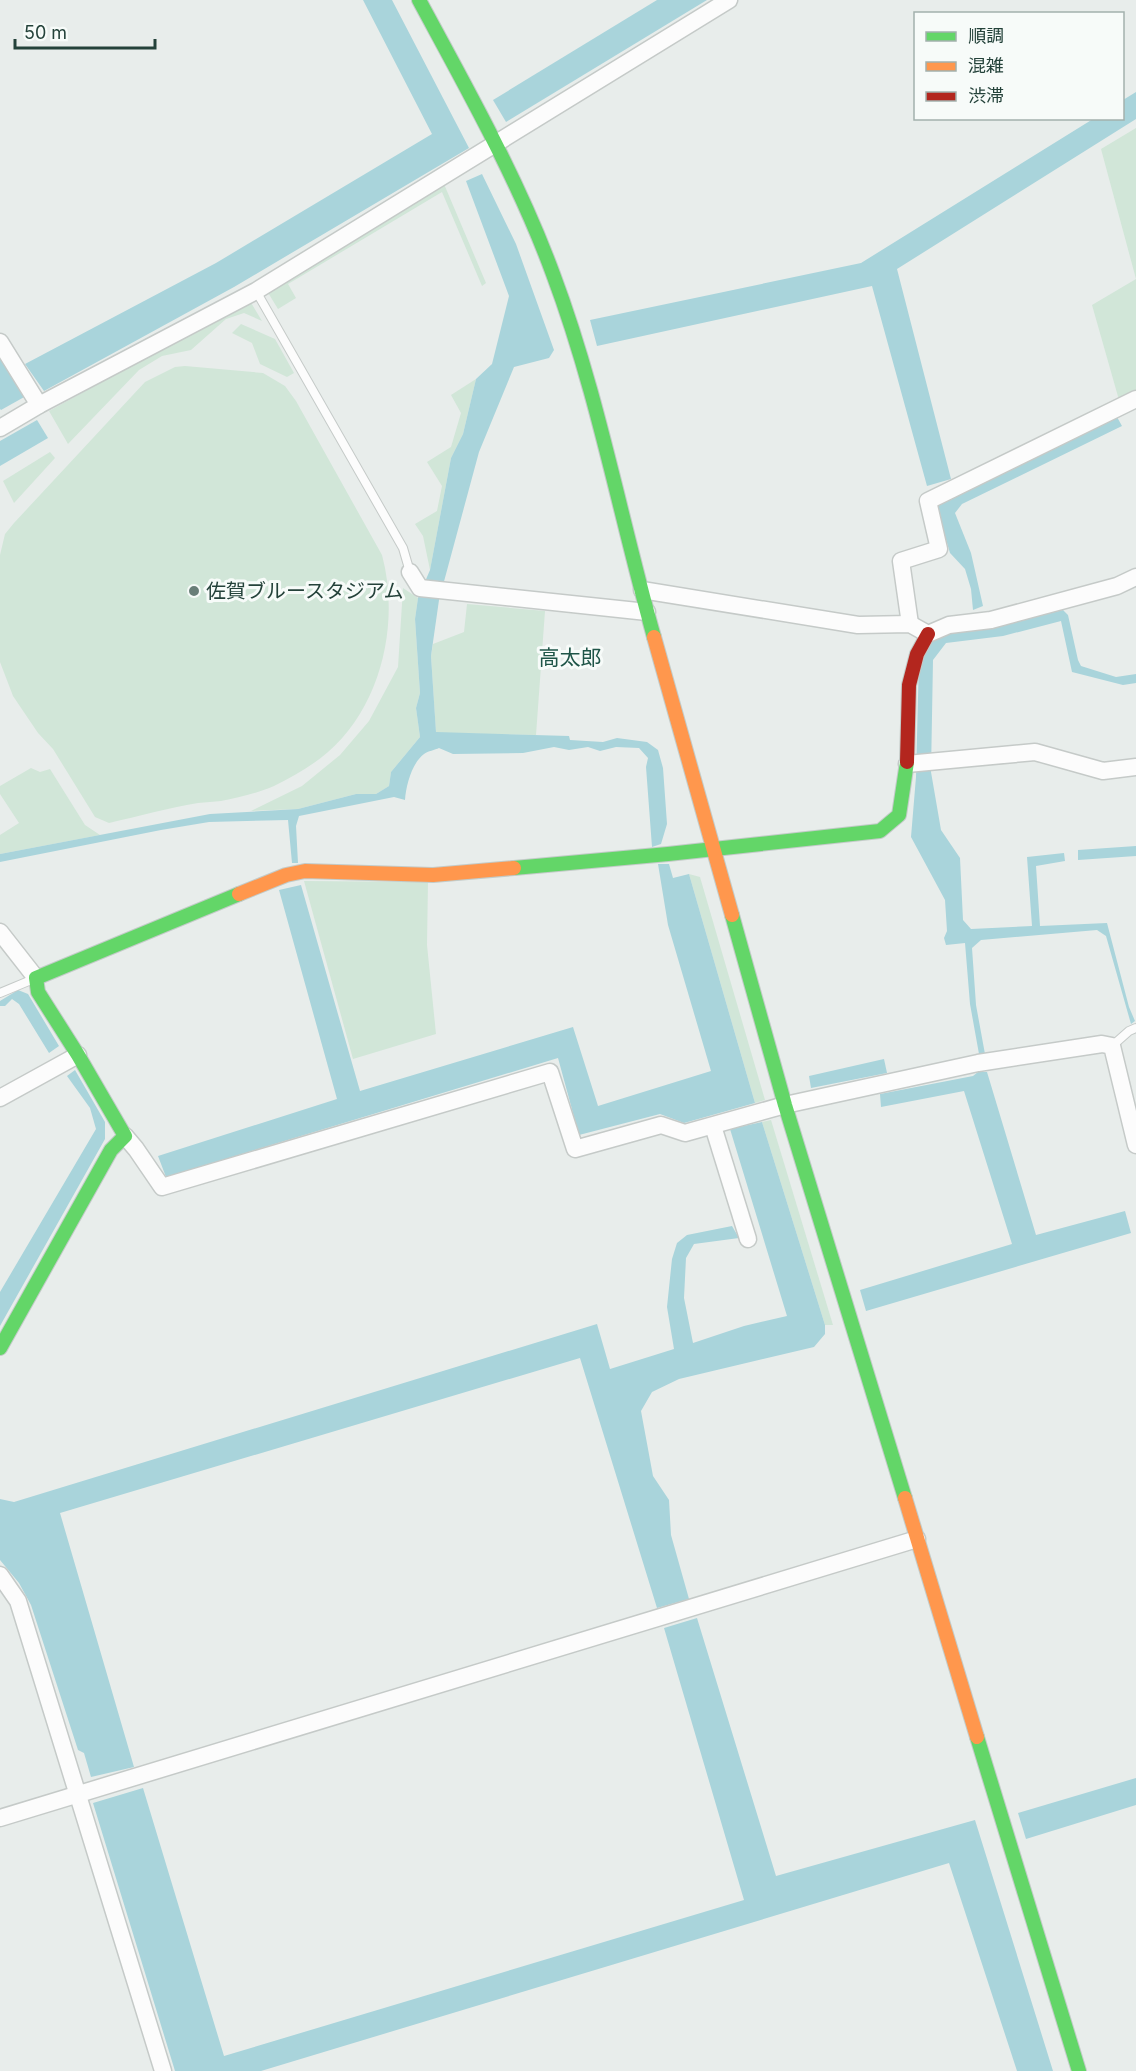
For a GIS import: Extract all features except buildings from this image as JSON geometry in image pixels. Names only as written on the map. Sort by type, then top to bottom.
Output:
[{"type":"street","points":[[419,0],[494,143],[549,262],[570,321],[647,612],[785,1105],[1079,2071]]},
{"type":"street","points":[[0,428],[39,405],[256,291],[729,0]]},
{"type":"street","points":[[0,342],[39,405]]},
{"type":"street","points":[[910,624],[901,561],[939,549],[928,501],[1136,399]]},
{"type":"street","points":[[410,572],[420,588],[647,612]]},
{"type":"street","points":[[36,978],[286,875],[305,871],[433,875],[668,854],[880,831],[898,815],[910,763],[909,685],[916,654],[928,634],[949,625],[991,620],[1066,600],[1117,586],[1136,577]]},
{"type":"street","points":[[642,590],[858,625],[910,624],[928,634]]},
{"type":"street","points":[[910,763],[1035,752],[1103,771],[1136,767]]},
{"type":"street","points":[[0,933],[36,978],[38,992],[125,1136],[162,1187],[550,1072],[575,1149],[661,1125],[685,1133],[785,1105],[978,1063],[1102,1044],[1112,1046],[1136,1145]]},
{"type":"street","points":[[0,1098],[78,1055]]},
{"type":"street","points":[[713,1126],[748,1239]]},
{"type":"street","points":[[0,1348],[111,1150],[125,1136]]},
{"type":"street","points":[[0,1818],[917,1539]]},
{"type":"street","points":[[0,1575],[18,1601],[163,2071]]},
{"type":"lane","points":[[256,291],[402,548],[410,572]]},
{"type":"lane","points":[[0,993],[36,978]]},
{"type":"lane","points":[[1112,1046],[1136,1028]]},
{"type":"green space","points":[[1136,128],[1136,279],[1101,149]]},
{"type":"green space","points":[[444,184],[486,283],[482,286],[442,192],[288,284],[296,298],[278,309],[267,291]]},
{"type":"green space","points":[[1136,279],[1136,391],[1119,400],[1092,305]]},
{"type":"green space","points":[[250,301],[262,321],[244,313],[226,319],[191,350],[162,356],[139,370],[68,444],[49,411]]},
{"type":"green space","points":[[241,324],[275,339],[294,373],[287,377],[260,364],[252,343],[232,333]]},
{"type":"green space","name":"佐賀ブルースタジアム","points":[[175,367],[263,373],[285,386],[296,401],[382,555],[389,607],[387,634],[374,687],[362,711],[347,733],[309,767],[274,786],[248,795],[176,807],[109,823],[95,817],[53,749],[38,733],[13,696],[0,662],[0,555],[5,534],[14,523],[145,382]]},
{"type":"green space","points":[[476,379],[463,434],[451,458],[430,570],[423,536],[415,524],[437,511],[442,486],[427,462],[451,447],[461,413],[451,395]]},
{"type":"green space","points":[[50,452],[55,458],[14,503],[3,481]]},
{"type":"green space","points":[[403,588],[418,598],[415,619],[420,693],[416,708],[420,737],[391,772],[389,786],[376,794],[356,794],[298,809],[251,811],[302,786],[340,755],[369,721],[398,667]]},
{"type":"green space","points":[[467,604],[545,611],[536,735],[436,733],[431,656],[433,644],[464,632]]},
{"type":"green space","points":[[31,768],[40,772],[50,769],[85,825],[100,835],[0,854],[0,835],[19,823],[0,794],[0,786]]},
{"type":"green space","points":[[689,874],[700,877],[765,1100],[755,1103]]},
{"type":"green space","points":[[304,881],[428,882],[427,945],[436,1034],[353,1059]]},
{"type":"green space","points":[[771,1120],[833,1325],[825,1325],[762,1122]]},
{"type":"water","points":[[363,0],[392,0],[469,148],[234,287],[44,391],[25,364],[216,263],[432,134]]},
{"type":"water","points":[[657,0],[707,0],[506,122],[493,100]]},
{"type":"water","points":[[1136,92],[1136,119],[897,269],[951,479],[927,486],[872,286],[597,346],[590,320],[861,263],[1091,120],[1124,120],[1124,99]]},
{"type":"water","points":[[482,174],[516,244],[554,350],[549,358],[514,367],[479,452],[439,600],[431,656],[436,732],[569,736],[570,740],[603,742],[617,738],[647,742],[658,750],[663,768],[667,824],[661,844],[652,847],[646,767],[648,758],[639,748],[616,747],[600,751],[588,747],[569,750],[554,747],[523,753],[453,754],[439,748],[427,752],[416,763],[408,781],[405,800],[394,797],[299,816],[296,826],[298,863],[292,863],[288,820],[209,822],[0,862],[0,854],[210,814],[298,809],[356,794],[376,794],[389,786],[391,772],[420,737],[416,708],[420,693],[415,619],[418,598],[430,570],[451,458],[463,434],[476,379],[492,364],[509,296],[466,181]]},
{"type":"water","points":[[0,356],[26,396],[1,410],[0,409]]},
{"type":"water","points":[[1117,417],[1122,426],[962,504],[955,513],[971,553],[983,606],[973,610],[971,589],[965,569],[950,553],[936,506]]},
{"type":"water","points":[[37,420],[48,438],[0,466],[0,441]]},
{"type":"water","points":[[1063,610],[1068,615],[1081,666],[1116,677],[1136,674],[1136,683],[1123,685],[1072,672],[1061,621],[1003,636],[946,643],[933,660],[931,772],[941,830],[960,858],[963,920],[971,929],[1032,926],[1027,857],[1064,853],[1065,861],[1036,866],[1040,926],[1107,923],[1129,1007],[1135,1021],[1131,1024],[1106,936],[1097,930],[981,940],[972,948],[976,1005],[985,1054],[979,1054],[970,1004],[965,943],[946,945],[944,938],[947,931],[945,900],[911,837],[916,777],[919,658],[937,635],[1000,625]]},
{"type":"water","points":[[1136,846],[1136,856],[1078,860],[1078,850]]},
{"type":"water","points":[[658,864],[669,864],[673,878],[689,874],[755,1103],[684,1123],[660,1114],[579,1135],[558,1058],[166,1177],[158,1156],[337,1099],[279,890],[301,885],[360,1091],[573,1027],[598,1106],[711,1071],[668,925]]},
{"type":"water","points":[[18,990],[28,994],[59,1046],[49,1053],[19,1004],[12,999],[5,1006],[0,1006],[0,1001]]},
{"type":"water","points":[[884,1059],[887,1073],[811,1088],[809,1076]]},
{"type":"water","points":[[75,1070],[105,1122],[105,1139],[0,1326],[0,1292],[96,1129],[90,1108],[67,1076]]},
{"type":"water","points":[[978,1072],[987,1072],[1036,1235],[1125,1211],[1131,1233],[866,1311],[860,1290],[1012,1244],[964,1091],[881,1107],[880,1094],[973,1076]]},
{"type":"water","points":[[762,1122],[825,1325],[825,1334],[814,1347],[679,1379],[652,1392],[641,1411],[653,1476],[669,1500],[671,1535],[689,1599],[657,1608],[580,1358],[60,1513],[134,1767],[91,1777],[84,1753],[78,1750],[31,1605],[19,1583],[0,1560],[0,1499],[14,1502],[597,1324],[610,1369],[674,1349],[667,1307],[672,1259],[677,1243],[687,1235],[732,1226],[739,1238],[694,1244],[686,1258],[684,1298],[693,1343],[744,1326],[787,1316],[730,1129]]},
{"type":"water","points":[[697,1618],[776,1876],[975,1820],[1053,2071],[1017,2071],[949,1863],[261,2071],[175,2071],[93,1803],[143,1788],[224,2056],[744,1900],[664,1628]]},
{"type":"water","points":[[1136,1778],[1136,1805],[1026,1839],[1018,1813]]},
{"type":"traffic: fast","points":[[419,0],[508,169],[553,274],[583,363],[654,637]]},
{"type":"traffic: fast","points":[[514,868],[880,831],[899,815],[907,762]]},
{"type":"traffic: fast","points":[[0,1348],[111,1150],[125,1136],[38,992],[36,978],[239,894]]},
{"type":"traffic: fast","points":[[732,915],[785,1105],[905,1498]]},
{"type":"traffic: fast","points":[[977,1737],[1079,2071]]},
{"type":"traffic: slow","points":[[654,637],[732,915]]},
{"type":"traffic: slow","points":[[239,894],[286,875],[305,871],[433,875],[514,868]]},
{"type":"traffic: slow","points":[[905,1498],[977,1737]]},
{"type":"traffic: jam","points":[[907,762],[909,685],[917,654],[928,634]]},
{"type":"place","name":"佐賀ブルースタジアム","points":[[194,591]]},
{"type":"district","name":"高太郎","points":[[570,658]]}]
